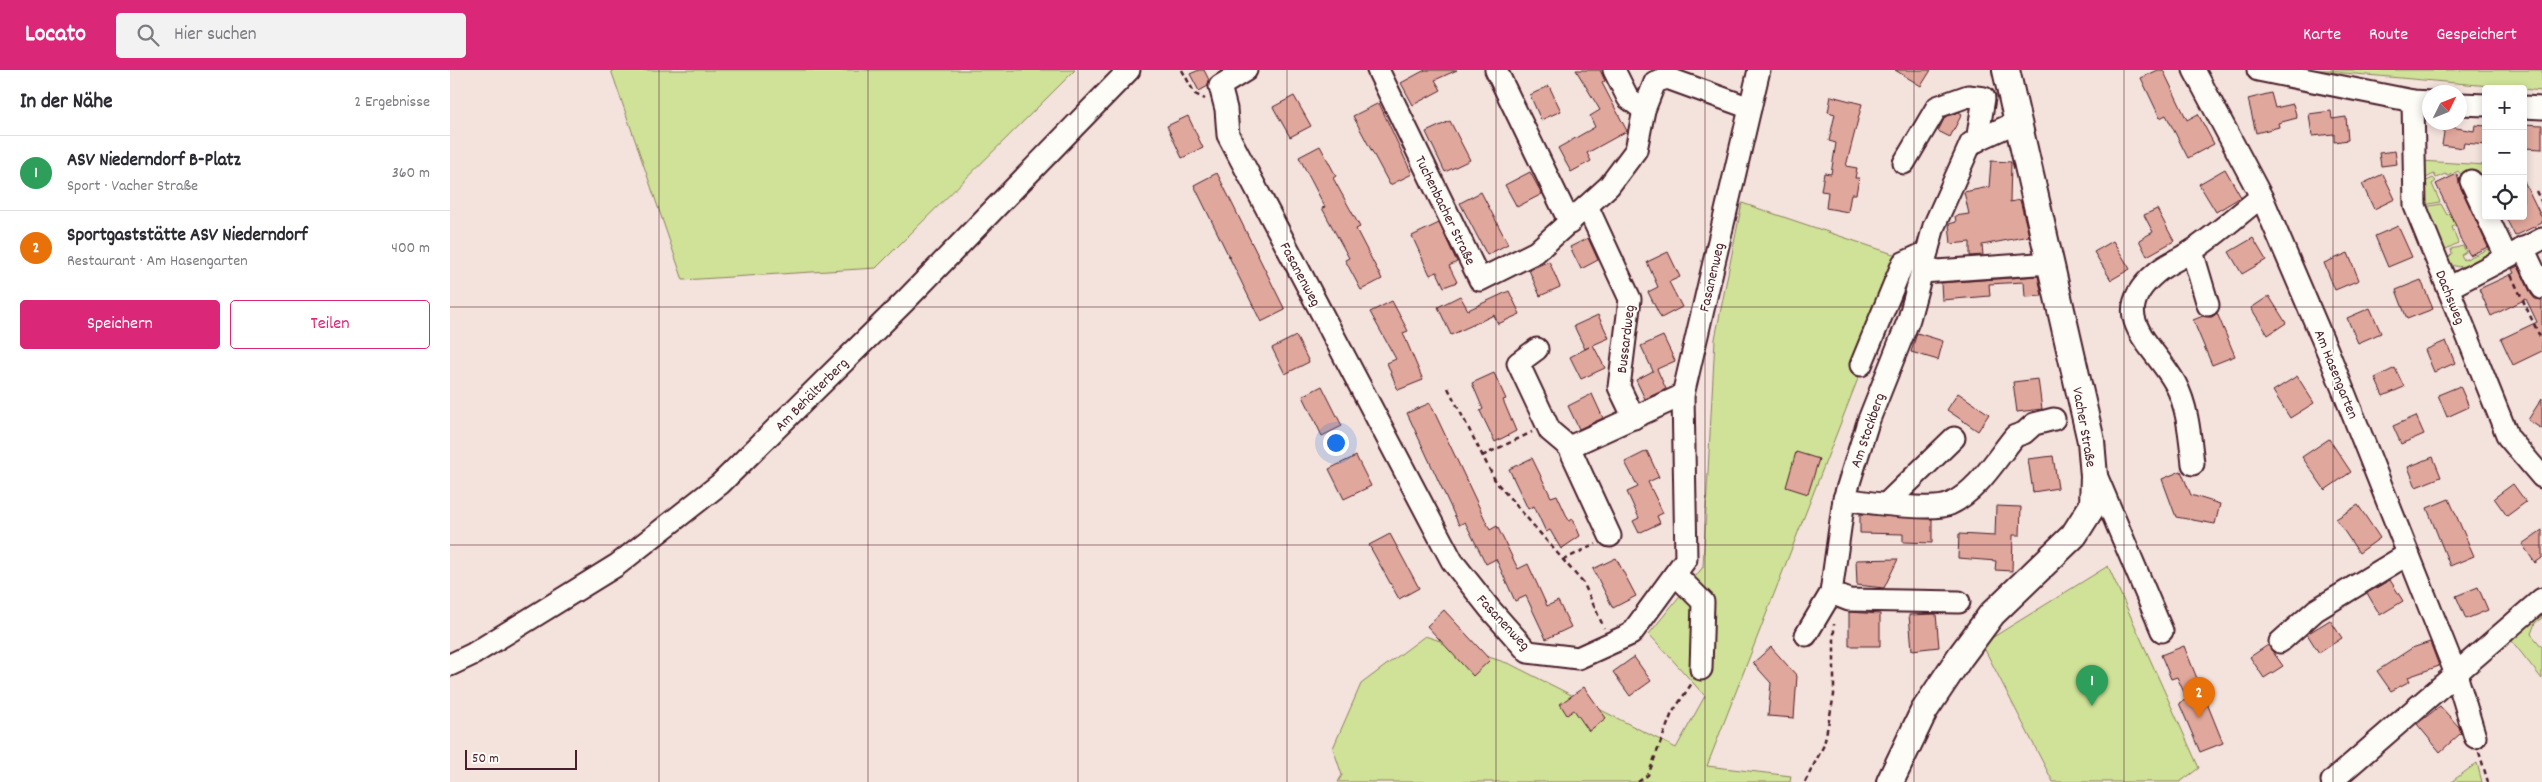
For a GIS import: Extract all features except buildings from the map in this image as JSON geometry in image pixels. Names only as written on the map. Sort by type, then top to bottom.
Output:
[{"type":"main road","name":"Vacher Straße","points":[[1890,782],[1924,711],[1992,614],[2074,535],[2093,505],[2094,470],[2091,441],[2006,70]]},
{"type":"street","name":"Am Behälterberg","points":[[450,665],[473,654],[617,565],[720,484],[904,302],[1129,70]]},
{"type":"street","name":"Fasanenweg","points":[[1246,70],[1220,86],[1226,109],[1228,135],[1452,561],[1490,609],[1528,652],[1578,658],[1630,634],[1686,559],[1683,395],[1759,70]]},
{"type":"street","name":"Tuchenbacher Straße","points":[[1378,70],[1480,280],[1536,252],[1609,186],[1636,150],[1644,110],[1655,82],[1667,78],[1750,108]]},
{"type":"street","points":[[1496,70],[1570,223]]},
{"type":"street","points":[[1614,70],[1628,98],[1644,110]]},
{"type":"street","points":[[2258,70],[2421,101]]},
{"type":"street","name":"Am Hasengarten","points":[[2200,71],[2261,197],[2328,352],[2456,674],[2475,737]]},
{"type":"street","name":"Am Stockberg","points":[[1904,163],[1937,107],[1968,96],[1984,98],[1977,141]]},
{"type":"street","name":"Dachsweg","points":[[2421,101],[2415,206],[2508,437],[2542,477]]},
{"type":"street","points":[[2467,104],[2482,105]]},
{"type":"street","points":[[2527,107],[2542,108]]},
{"type":"street","name":"Am Stockberg","points":[[1806,635],[1831,593],[1844,499],[1868,422],[1909,319],[1934,226],[1971,143],[2018,122]]},
{"type":"street","points":[[2471,181],[2482,204]]},
{"type":"street","points":[[2193,464],[2187,417],[2181,397],[2174,382],[2140,336],[2132,311],[2136,296],[2156,272],[2192,251],[2261,197]]},
{"type":"street","name":"Bussardweg","points":[[1587,206],[1630,299],[1619,387],[1634,418]]},
{"type":"street","points":[[2489,220],[2510,254],[2542,288]]},
{"type":"street","points":[[2448,288],[2542,239]]},
{"type":"street","points":[[2192,251],[2208,305]]},
{"type":"street","points":[[1861,365],[1903,263],[2050,263]]},
{"type":"street","points":[[1537,349],[1518,363],[1550,431],[1569,447],[1610,536]]},
{"type":"street","points":[[1569,447],[1683,395]]},
{"type":"street","points":[[1844,499],[1907,506],[1948,505],[1973,488],[2015,436],[2024,433],[2034,424],[2054,419]]},
{"type":"street","points":[[1886,504],[1954,438]]},
{"type":"street","points":[[2094,470],[2162,631]]},
{"type":"street","points":[[2280,642],[2316,610],[2408,554]]},
{"type":"street","points":[[1675,574],[1703,602],[1701,669]]},
{"type":"street","points":[[1831,593],[1849,600],[1959,602]]},
{"type":"street","points":[[2332,781],[2542,599]]},
{"type":"path","points":[[1182,70],[1195,94],[1226,109]]},
{"type":"path","points":[[2536,191],[2542,203]]},
{"type":"path","points":[[2510,254],[2542,341]]},
{"type":"path","points":[[1448,388],[1496,482],[1584,584],[1611,643]]},
{"type":"path","points":[[1482,456],[1547,424]]},
{"type":"path","points":[[1563,560],[1610,536]]},
{"type":"path","points":[[1805,782],[1824,745],[1834,695],[1835,636],[1831,593]]},
{"type":"path","points":[[1638,782],[1648,775],[1672,713],[1701,669]]},
{"type":"path","points":[[2475,737],[2488,782]]},
{"type":"green space","points":[[611,70],[1075,70],[876,268],[683,280]]},
{"type":"green space","points":[[2311,70],[2542,70],[2542,91],[2527,89],[2527,85],[2482,85]]},
{"type":"green space","points":[[2421,161],[2482,165],[2482,200],[2458,171],[2449,176],[2445,174],[2436,178],[2434,174],[2422,180]]},
{"type":"green space","points":[[2433,178],[2436,181],[2432,184],[2440,202],[2424,205],[2422,183]]},
{"type":"green space","points":[[1742,203],[1905,258],[1707,766],[1791,776],[1790,782],[1338,782],[1342,775],[1333,748],[1361,684],[1425,636],[1510,664],[1676,748],[1705,696],[1649,634],[1703,567],[1715,339]]},
{"type":"green space","points":[[2472,203],[2479,216],[2452,227],[2458,243],[2440,252],[2425,207],[2441,204],[2447,215]]},
{"type":"green space","points":[[2463,246],[2466,252],[2461,255],[2464,260],[2488,249],[2490,254],[2467,265],[2456,266],[2451,264],[2447,259],[2452,254],[2451,249]]},
{"type":"green space","points":[[2108,566],[2199,768],[2180,782],[2053,782],[1982,644]]},
{"type":"green space","points":[[2542,608],[2542,618],[2535,623],[2531,634],[2542,647],[2542,679],[2508,636]]},
{"type":"green space","points":[[2477,763],[2482,782],[2451,782]]},
{"type":"place","name":"ASV Niederndorf B-Platz","points":[[2092,706]]},
{"type":"place","name":"Sportgaststätte ASV Niederndorf","points":[[2199,718]]}]
